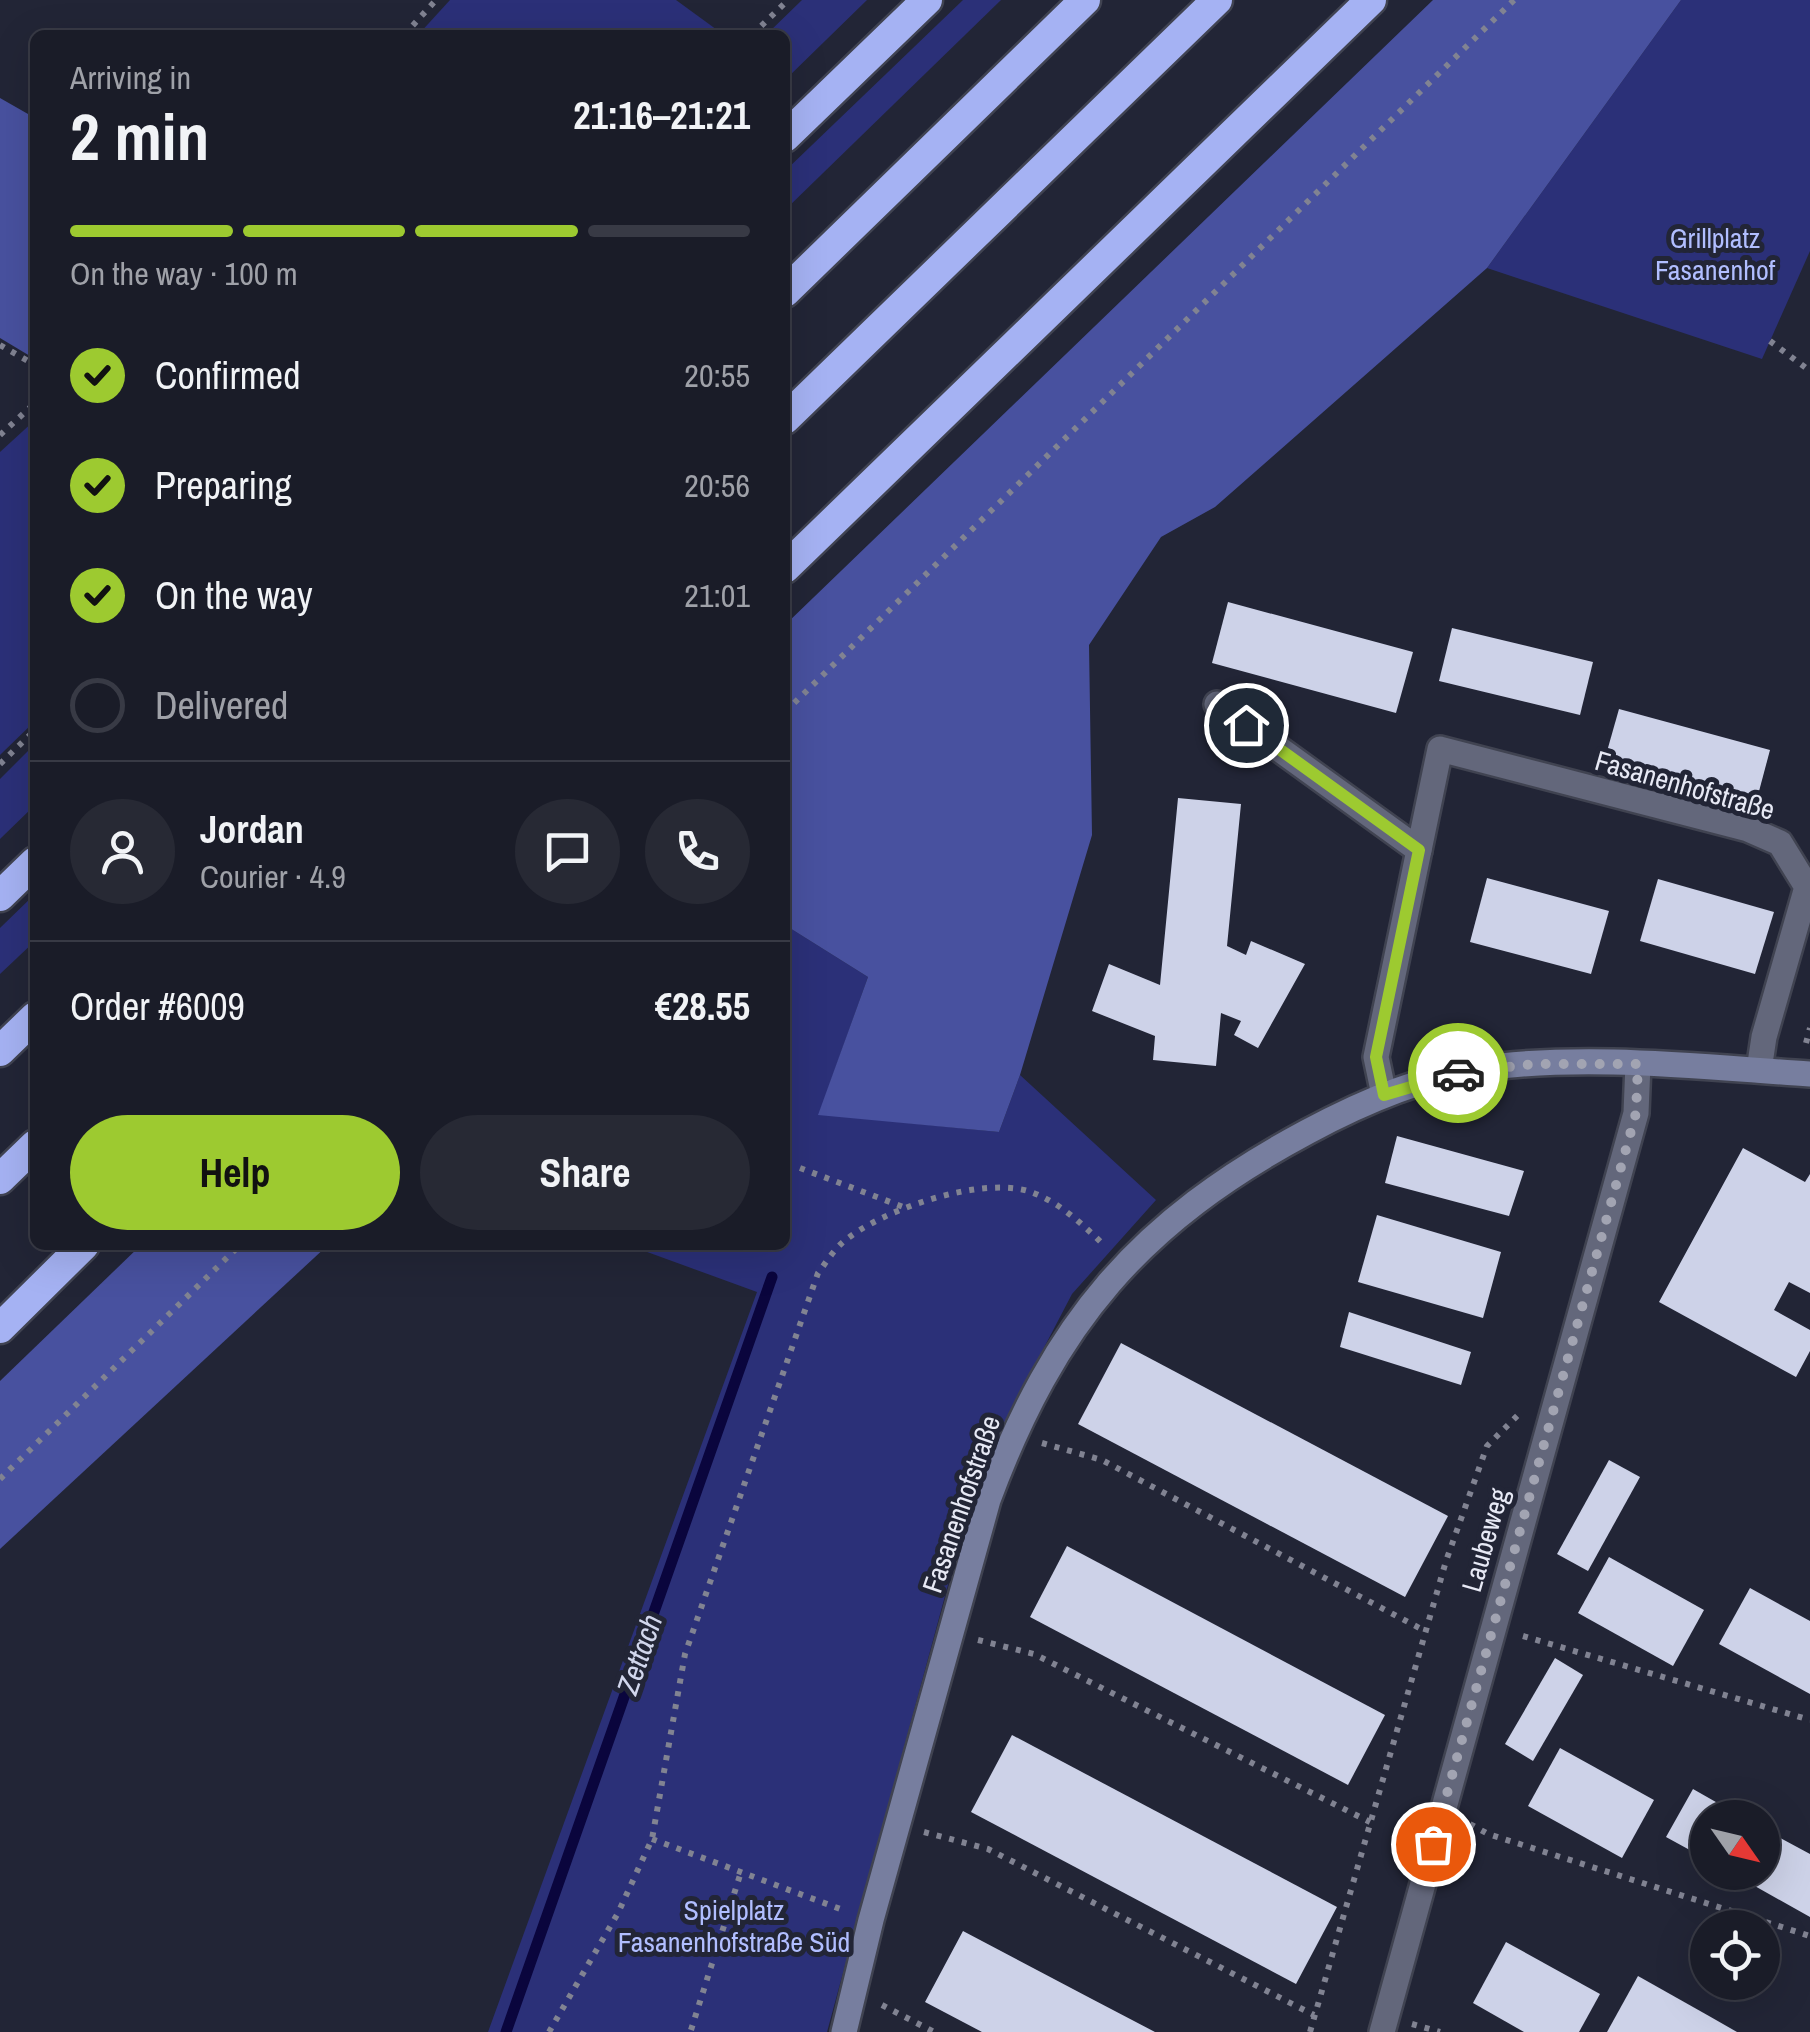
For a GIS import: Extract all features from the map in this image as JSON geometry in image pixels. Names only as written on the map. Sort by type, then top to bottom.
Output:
[{"type":"highway","points":[[790,132],[926,0]]},
{"type":"highway","points":[[790,287],[1084,0]]},
{"type":"highway","points":[[790,414],[1218,0]]},
{"type":"highway","points":[[790,563],[1371,0]]},
{"type":"highway","points":[[0,896],[30,867]]},
{"type":"highway","points":[[0,1051],[30,1023]]},
{"type":"highway","points":[[0,1179],[30,1150]]},
{"type":"highway","points":[[0,1328],[79,1250]]},
{"type":"street","points":[[1217,704],[1419,850]]},
{"type":"street","name":"Fasanenhofstraße","points":[[1384,1095],[1376,1057],[1440,750],[1748,829],[1780,843],[1807,887],[1764,1037],[1759,1070]]},
{"type":"street","name":"Fasanenhofstraße","points":[[844,2032],[870,1920],[988,1500],[1012,1435],[1040,1381],[1076,1324],[1124,1265],[1176,1215],[1254,1161],[1384,1095],[1475,1069],[1534,1064],[1638,1064],[1810,1074]]},
{"type":"street","name":"Laubeweg","points":[[1382,2032],[1636,1113],[1638,1064]]},
{"type":"path","points":[[409,30],[436,0]]},
{"type":"path","points":[[757,30],[788,0]]},
{"type":"path","points":[[790,707],[1514,0]]},
{"type":"path","points":[[1770,340],[1810,370]]},
{"type":"path","points":[[0,344],[30,362]]},
{"type":"path","points":[[0,436],[30,409]]},
{"type":"path","points":[[0,764],[30,735]]},
{"type":"path","points":[[800,1168],[907,1208]]},
{"type":"path","points":[[549,2032],[618,1913],[652,1838],[685,1654],[818,1274],[840,1244],[907,1208],[970,1189],[1028,1191],[1074,1215],[1124,1265]]},
{"type":"path","points":[[0,1479],[235,1250]]},
{"type":"path","points":[[1310,2032],[1446,1561],[1487,1446],[1526,1406]]},
{"type":"path","points":[[1012,1435],[1102,1460],[1426,1631]]},
{"type":"path","points":[[1491,1628],[1810,1720]]},
{"type":"path","points":[[1012,1649],[1034,1654],[1370,1822]]},
{"type":"path","points":[[1442,1809],[1488,1834],[1810,1936]]},
{"type":"path","points":[[898,1825],[988,1849],[1314,2016]]},
{"type":"path","points":[[652,1838],[870,1920]]},
{"type":"path","points":[[692,2030],[741,1872]]},
{"type":"path","points":[[886,2008],[934,2032]]},
{"type":"green space","points":[[450,0],[676,0],[717,30],[423,30]]},
{"type":"green space","points":[[802,0],[867,0],[790,75],[790,30],[771,30]]},
{"type":"green space","points":[[963,0],[1001,0],[790,205],[790,166]]},
{"type":"green space","name":"Grillplatz Fasanenhof","points":[[1681,0],[1810,0],[1810,251],[1762,359],[1487,268]]},
{"type":"green space","points":[[30,425],[30,726],[0,755],[0,452]]},
{"type":"green space","points":[[30,749],[30,810],[0,839],[0,779]]},
{"type":"green space","points":[[30,899],[30,946],[0,974],[0,928]]},
{"type":"green space","name":"Spielplatz Fasanenhofstraße Süd","points":[[790,928],[868,977],[819,1114],[999,1132],[1020,1075],[1156,1200],[1072,1294],[978,1474],[827,2032],[488,2032],[757,1292],[642,1250],[790,1250]]},
{"type":"shaded area","points":[[1433,0],[1681,0],[1487,268],[1215,507],[1161,537],[1089,645],[1092,835],[1020,1075],[999,1132],[818,1115],[868,977],[790,928],[790,620]]},
{"type":"shaded area","points":[[0,98],[30,115],[30,356],[0,338]]},
{"type":"shaded area","points":[[136,1250],[323,1250],[0,1549],[0,1381]]},
{"type":"building","points":[[1228,602],[1413,652],[1396,713],[1212,663]]},
{"type":"building","points":[[1452,628],[1593,662],[1580,715],[1439,681]]},
{"type":"building","points":[[1619,709],[1770,750],[1754,810],[1602,769]]},
{"type":"building","points":[[1178,798],[1241,804],[1227,946],[1246,955],[1251,941],[1305,964],[1258,1048],[1234,1035],[1241,1021],[1221,1013],[1216,1066],[1153,1060],[1155,1036],[1092,1011],[1109,964],[1160,985]]},
{"type":"building","points":[[1487,878],[1609,911],[1591,974],[1470,942]]},
{"type":"building","points":[[1658,879],[1774,912],[1755,974],[1640,941]]},
{"type":"building","points":[[1397,1136],[1524,1171],[1509,1216],[1385,1183]]},
{"type":"building","points":[[1743,1148],[1805,1182],[1810,1174],[1810,1293],[1789,1282],[1774,1310],[1810,1330],[1810,1351],[1796,1377],[1659,1302]]},
{"type":"building","points":[[1377,1215],[1501,1252],[1483,1318],[1358,1282]]},
{"type":"building","points":[[1349,1312],[1471,1352],[1461,1385],[1340,1347]]},
{"type":"building","points":[[1121,1343],[1448,1516],[1405,1597],[1078,1424]]},
{"type":"building","points":[[1609,1460],[1640,1477],[1588,1571],[1557,1554]]},
{"type":"building","points":[[1067,1546],[1385,1715],[1348,1785],[1030,1617]]},
{"type":"building","points":[[1609,1557],[1704,1610],[1673,1666],[1578,1613]]},
{"type":"building","points":[[1750,1588],[1810,1621],[1810,1694],[1719,1644]]},
{"type":"building","points":[[1555,1658],[1583,1675],[1533,1761],[1505,1744]]},
{"type":"building","points":[[1012,1735],[1337,1907],[1296,1984],[971,1812]]},
{"type":"building","points":[[1560,1748],[1654,1800],[1622,1858],[1528,1806]]},
{"type":"building","points":[[1693,1789],[1712,1800],[1690,1800],[1690,1850],[1666,1837]]},
{"type":"building","points":[[1780,1838],[1810,1854],[1810,1917],[1762,1890],[1780,1890]]},
{"type":"building","points":[[963,1931],[1155,2032],[982,2032],[925,2002]]},
{"type":"building","points":[[1506,1942],[1600,1994],[1579,2032],[1524,2032],[1473,2003]]},
{"type":"building","points":[[1638,1976],[1709,2016],[1737,2032],[1607,2032]]},
{"type":"waterway","name":"Zettach","points":[[506,2032],[772,1277]]},
{"type":"way so far","points":[[1433,1844],[1636,1113],[1638,1064],[1534,1064],[1458,1073]]},
{"type":"route","points":[[1246,725],[1419,850],[1376,1057],[1384,1095],[1458,1073]]}]
